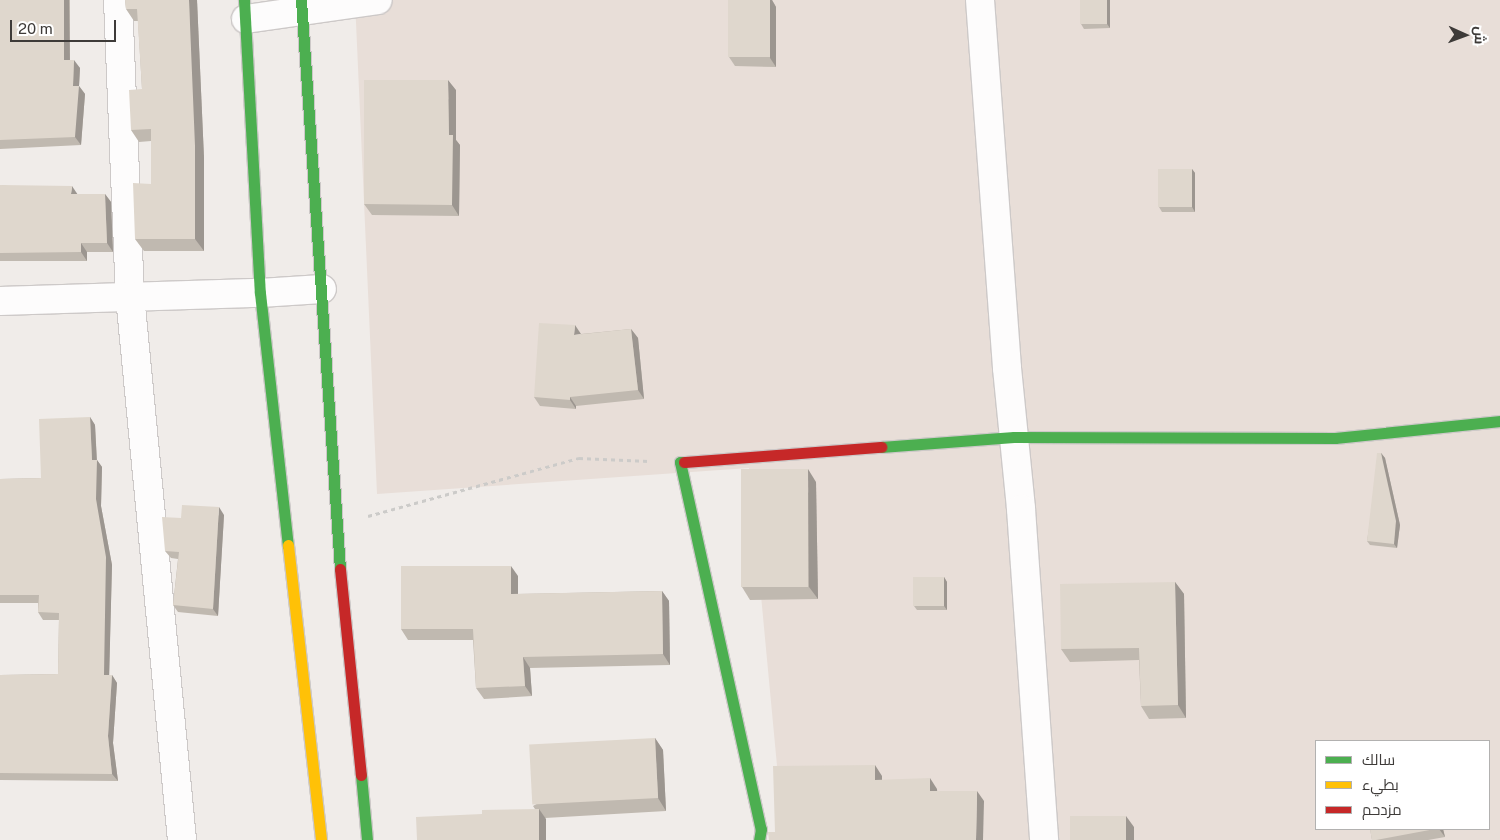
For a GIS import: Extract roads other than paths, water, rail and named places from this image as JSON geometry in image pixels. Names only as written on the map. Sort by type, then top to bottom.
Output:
[{"type":"street","points":[[118,0],[130,296],[182,840]]},
{"type":"street","points":[[321,840],[260,293],[245,9],[378,0]]},
{"type":"street","points":[[980,0],[1021,509],[1044,840]]},
{"type":"street","points":[[301,6],[322,289],[336,525],[367,840]]},
{"type":"street","points":[[0,300],[260,293],[322,289]]},
{"type":"street","points":[[759,840],[761,829],[680,462],[1014,438],[1335,438],[1500,421]]}]
